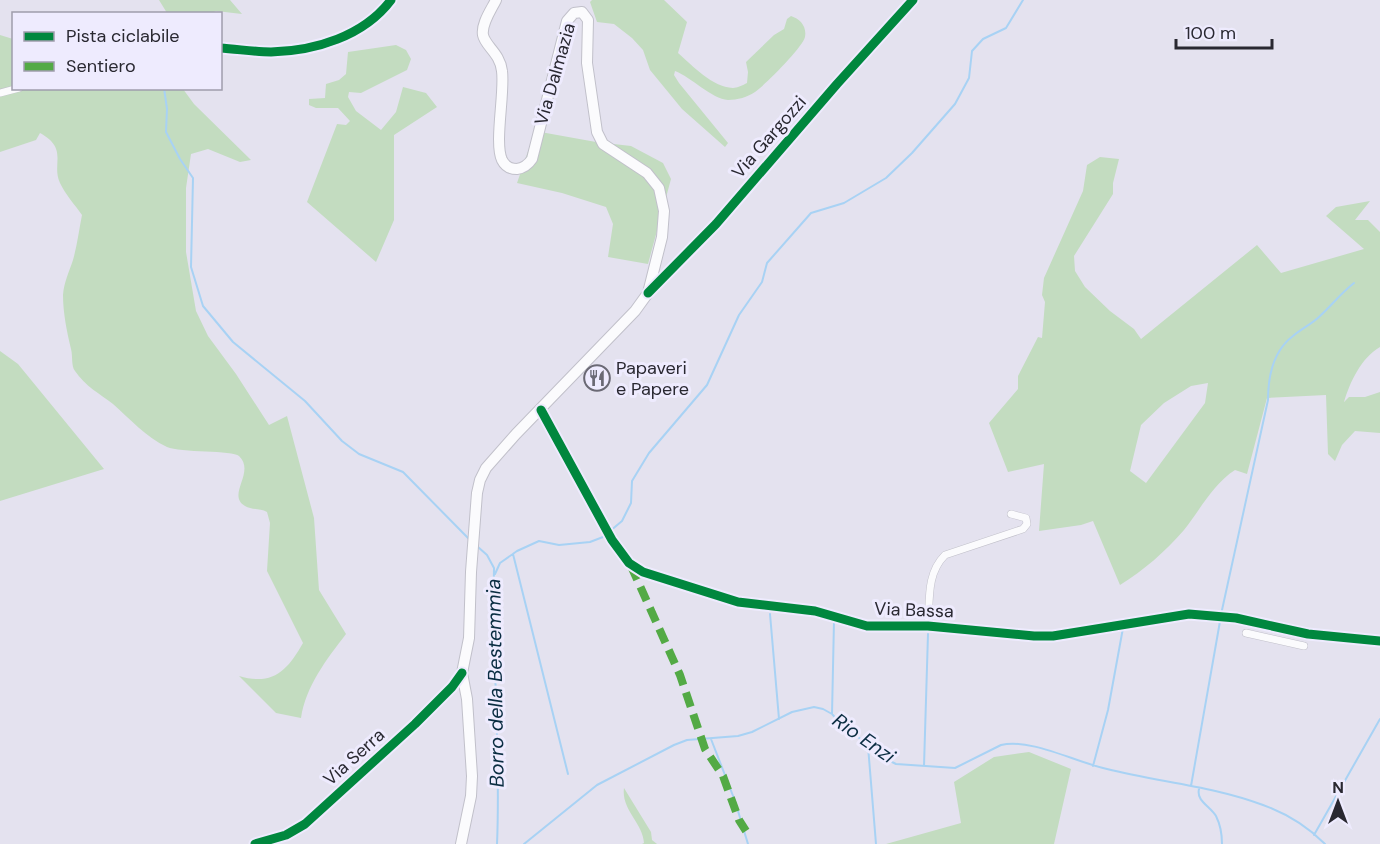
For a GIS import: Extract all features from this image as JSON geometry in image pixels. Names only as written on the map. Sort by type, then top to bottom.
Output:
[{"type":"main road","name":"Via Dalmazia","points":[[462,673],[469,638],[473,542],[480,480],[486,468],[613,336],[648,293],[662,237],[664,211],[659,188],[647,173],[603,144],[597,132],[587,63],[586,15],[578,12],[567,21],[534,153],[529,164],[513,169],[504,163],[500,153],[502,72],[498,57],[485,40],[483,32],[496,0]]},
{"type":"main road","points":[[461,844],[471,796],[472,776],[467,699],[462,673]]},
{"type":"street","points":[[222,48],[271,52],[317,46],[368,23],[391,0]]},
{"type":"street","name":"Via Gargozzi","points":[[648,293],[716,224],[913,0]]},
{"type":"street","name":"Via Bassa","points":[[541,410],[612,540],[629,563],[643,572],[738,602],[815,611],[867,626],[928,626],[1034,636],[1053,636],[1169,615],[1189,614],[1220,616],[1308,634],[1363,638],[1380,642]]},
{"type":"street","name":"Via Bassa","points":[[928,626],[931,574],[937,563],[945,555],[1023,529],[1027,524],[1026,518],[1011,514]]},
{"type":"street","points":[[1275,639],[1278,628]]},
{"type":"street","points":[[1246,633],[1304,646]]},
{"type":"street","name":"Via Serra","points":[[255,844],[286,835],[305,824],[415,724],[452,687],[462,673]]},
{"type":"green space","points":[[159,0],[230,0],[242,14],[216,11],[166,12]]},
{"type":"green space","points":[[592,0],[664,0],[687,22],[678,53],[703,75],[725,87],[735,88],[747,83],[746,62],[774,35],[784,29],[787,19],[791,16],[802,24],[805,37],[791,57],[767,82],[755,92],[742,98],[722,99],[675,71],[674,75],[679,83],[728,143],[725,147],[682,109],[650,70],[643,50],[632,38],[614,24],[597,22],[590,2]]},
{"type":"green space","points":[[0,35],[12,39],[12,90],[184,90],[194,104],[251,160],[240,162],[208,149],[191,154],[186,188],[186,252],[196,311],[208,336],[269,425],[287,416],[314,518],[319,590],[346,634],[312,684],[301,718],[276,713],[239,676],[261,679],[278,674],[291,661],[303,643],[267,571],[270,523],[267,512],[245,506],[238,496],[243,476],[243,462],[235,454],[174,449],[159,443],[79,376],[73,364],[64,316],[63,295],[82,215],[60,183],[57,151],[49,139],[40,133],[36,140],[0,152]]},
{"type":"green space","points":[[396,45],[406,50],[411,59],[407,70],[361,93],[349,92],[348,97],[356,111],[381,130],[396,112],[403,87],[426,93],[437,107],[394,135],[394,220],[376,262],[307,202],[337,124],[346,125],[350,121],[338,108],[316,108],[309,105],[309,99],[325,98],[326,84],[339,80],[346,74],[348,52]]},
{"type":"green space","points":[[535,131],[631,146],[663,163],[671,179],[648,264],[608,257],[613,224],[606,207],[562,193],[517,183]]},
{"type":"green space","points":[[1100,157],[1119,159],[1113,183],[1113,194],[1074,256],[1075,271],[1085,287],[1110,311],[1134,329],[1141,339],[1257,245],[1281,273],[1364,249],[1326,216],[1336,207],[1370,201],[1355,220],[1368,220],[1380,232],[1380,347],[1367,357],[1357,371],[1344,402],[1349,397],[1365,397],[1380,392],[1380,433],[1355,431],[1342,445],[1335,461],[1328,454],[1326,395],[1267,398],[1247,474],[1235,470],[1227,476],[1213,490],[1184,530],[1169,546],[1146,567],[1120,585],[1093,521],[1039,531],[1044,464],[1008,472],[989,423],[1018,389],[1018,376],[1038,337],[1042,338],[1044,278],[1083,191],[1087,165]],"holes":[[[1208,383],[1205,403],[1146,483],[1130,471],[1141,425],[1164,403],[1191,386]]]},
{"type":"green space","points":[[0,351],[18,364],[104,469],[0,501]]},
{"type":"green space","points":[[1029,752],[1071,769],[1054,844],[886,844],[961,823],[954,782],[994,757]]},
{"type":"green space","points":[[624,788],[651,832],[652,840],[657,844],[642,844],[644,843],[643,836],[626,803]]},
{"type":"waterway","points":[[495,574],[500,563],[517,551],[539,541],[559,545],[590,542],[603,537],[622,521],[631,503],[632,481],[649,453],[707,385],[739,315],[762,282],[767,263],[811,213],[844,203],[886,178],[912,153],[955,104],[969,78],[972,51],[983,39],[1006,28],[1023,0]]},
{"type":"waterway","name":"Borro della Bestemmia","points":[[164,90],[167,109],[166,132],[193,178],[191,267],[203,306],[233,342],[305,401],[342,441],[359,454],[403,472],[469,539]]},
{"type":"waterway","points":[[1191,786],[1222,610],[1268,400],[1273,365],[1286,342],[1317,319],[1354,283]]},
{"type":"waterway","name":"Borro della Bestemmia","points":[[478,547],[487,555],[494,568],[497,844]]},
{"type":"waterway","points":[[513,554],[568,774]]},
{"type":"waterway","points":[[770,614],[779,719]]},
{"type":"waterway","points":[[832,714],[834,621]]},
{"type":"waterway","points":[[1093,766],[1108,710],[1123,628]]},
{"type":"waterway","points":[[924,766],[928,634]]},
{"type":"waterway","name":"Rio Enzi","points":[[524,844],[597,785],[674,745],[687,740],[738,736],[752,732],[792,712],[814,707],[832,714],[886,759],[896,764],[955,768],[1001,745],[1026,745],[1094,766],[1244,799],[1288,816],[1325,844]]},
{"type":"waterway","points":[[1314,835],[1380,719]]},
{"type":"waterway","points":[[711,739],[735,801],[748,844]]},
{"type":"waterway","points":[[868,746],[876,844]]},
{"type":"waterway","points":[[1199,789],[1201,800],[1217,819],[1222,844]]},
{"type":"marked path","points":[[631,566],[680,675],[705,749],[723,776],[739,820],[746,831]]},
{"type":"cycle path","points":[[222,48],[271,52],[321,45],[353,32],[380,13],[391,0]]},
{"type":"cycle path","points":[[648,293],[716,224],[913,0]]},
{"type":"cycle path","points":[[541,410],[612,540],[629,563],[643,572],[738,602],[815,611],[867,626],[928,626],[1053,636],[1189,614],[1236,618],[1308,634],[1380,641]]},
{"type":"cycle path","points":[[255,844],[286,835],[305,824],[415,724],[452,687],[462,673]]},
{"type":"place","name":"Papaveri e Papere","points":[[597,378]]}]
